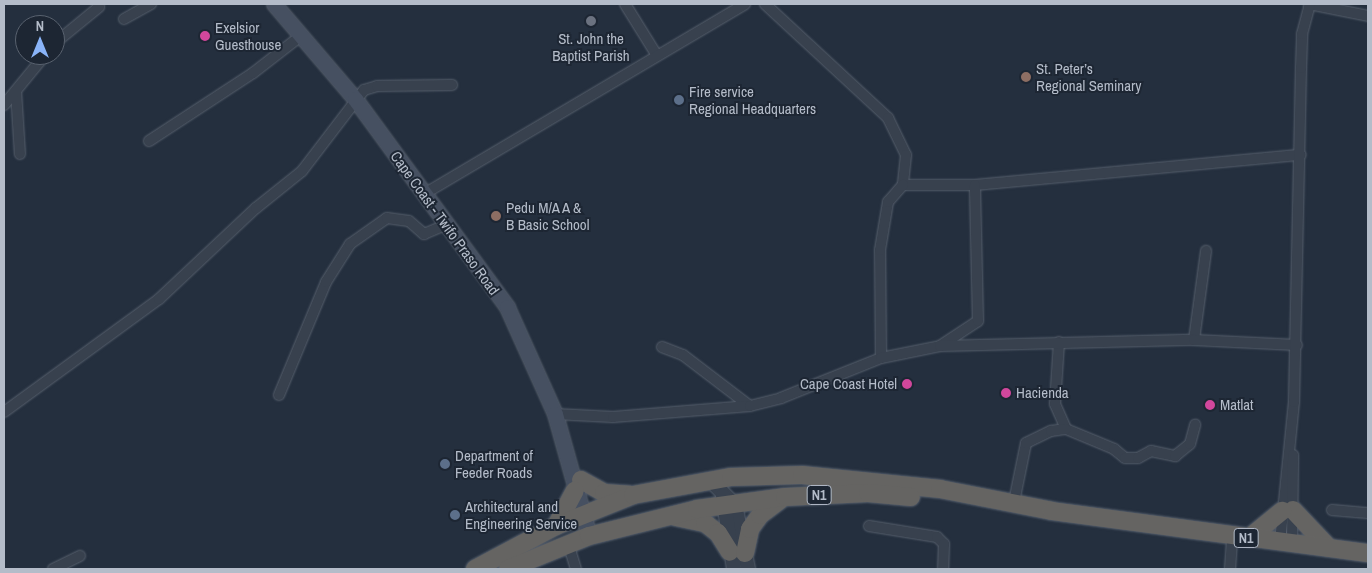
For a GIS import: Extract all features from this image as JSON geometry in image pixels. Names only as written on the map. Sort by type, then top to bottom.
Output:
[{"type":"highway","name":"N1","points":[[508,569],[593,534],[668,516],[728,495],[802,475],[866,480],[1014,502],[1042,510],[1240,538],[1368,553]]},
{"type":"highway","points":[[556,526],[576,480],[604,493],[633,495]]},
{"type":"highway","name":"N1","points":[[475,569],[556,526],[633,495],[710,480],[728,495],[785,497],[868,494],[1027,511],[1042,510]]},
{"type":"highway","points":[[739,561],[750,530],[760,515],[785,497]]},
{"type":"highway","points":[[1240,538],[1288,511],[1329,548]]},
{"type":"highway","points":[[668,516],[705,523],[718,533],[739,561]]},
{"type":"main road","name":"Cape Coast - Twifo Praso Road","points":[[274,4],[355,99],[447,224],[517,325],[556,414],[593,534]]},
{"type":"street","points":[[124,19],[151,4]]},
{"type":"street","points":[[625,4],[656,54]]},
{"type":"street","points":[[424,194],[656,54],[745,4]]},
{"type":"street","points":[[765,4],[888,118],[906,155],[903,185],[888,202],[880,250],[881,358]]},
{"type":"street","points":[[1286,542],[1290,441],[1297,345],[1302,34],[1310,4],[1368,16]]},
{"type":"street","points":[[65,34],[99,5]]},
{"type":"street","points":[[149,141],[253,73],[302,35]]},
{"type":"street","points":[[4,105],[38,65]]},
{"type":"street","points":[[4,412],[159,299],[256,208],[302,171],[355,99],[364,90],[377,86],[452,85]]},
{"type":"street","points":[[16,91],[20,154]]},
{"type":"street","points":[[903,185],[976,185],[1301,155]]},
{"type":"street","points":[[940,346],[978,321],[976,185]]},
{"type":"street","points":[[279,395],[326,282],[350,244],[386,218],[409,221],[424,234],[447,224]]},
{"type":"street","points":[[1194,340],[1206,251]]},
{"type":"street","points":[[556,414],[613,417],[750,406],[781,398],[881,358],[940,346],[1194,340],[1297,345]]},
{"type":"street","points":[[1059,342],[1055,404],[1066,429]]},
{"type":"street","points":[[662,347],[683,355],[750,406]]},
{"type":"street","points":[[1014,502],[1026,442],[1051,431],[1066,429],[1114,448],[1125,458],[1138,458],[1151,451],[1175,456],[1190,444],[1195,425]]},
{"type":"street","points":[[728,495],[739,561]]},
{"type":"street","points":[[1332,510],[1368,513]]},
{"type":"street","points":[[869,526],[936,537],[944,544],[943,569]]},
{"type":"street","points":[[1230,569],[1240,538]]},
{"type":"street","points":[[568,543],[576,569]]},
{"type":"street","points":[[53,569],[80,556]]},
{"type":"place","name":"St. John the Baptist Parish","points":[[591,21]]},
{"type":"place","name":"Exelsior Guesthouse","points":[[205,36]]},
{"type":"place","name":"St. Peter’s Regional Seminary","points":[[1026,77]]},
{"type":"place","name":"Fire service Regional Headquarters","points":[[679,100]]},
{"type":"place","name":"Pedu M/A A & B Basic School","points":[[496,216]]},
{"type":"place","name":"Cape Coast Hotel","points":[[907,384]]},
{"type":"place","name":"Hacienda","points":[[1006,393]]},
{"type":"place","name":"Matlat","points":[[1210,405]]},
{"type":"place","name":"Department of Feeder Roads","points":[[445,464]]},
{"type":"place","name":"Architectural and Engineering Service","points":[[455,515]]}]
